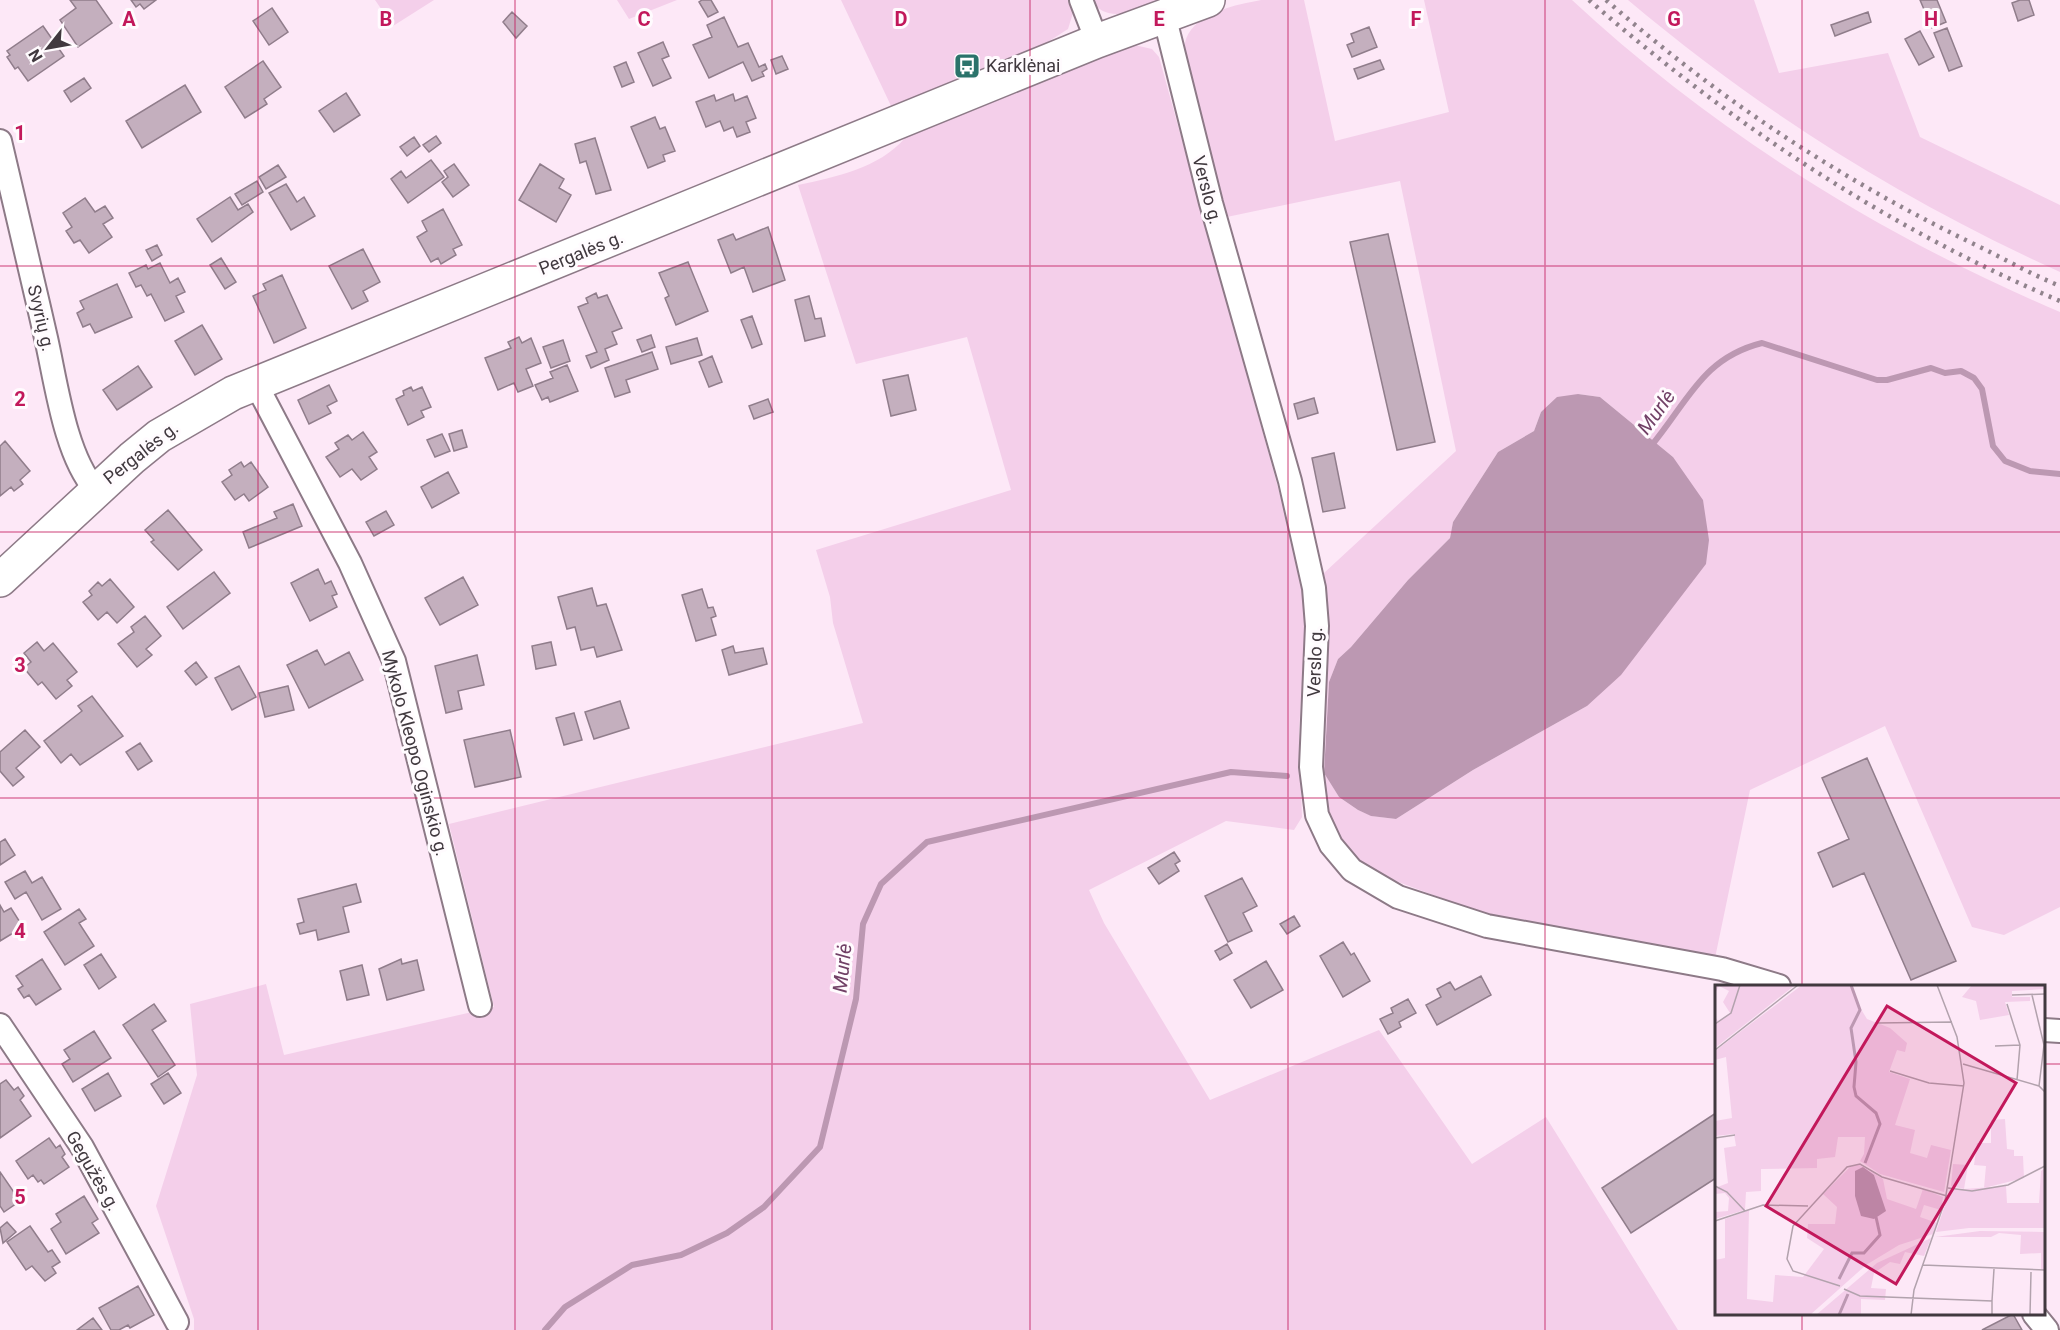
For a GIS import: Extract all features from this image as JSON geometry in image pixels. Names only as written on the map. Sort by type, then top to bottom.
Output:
[{"type":"main road","name":"Pergalės g.","points":[[0,580],[96,489],[159,436],[233,393],[1097,40],[1208,0]]},
{"type":"street","points":[[1081,0],[1097,40]]},
{"type":"street","name":"Verslo g.","points":[[1164,15],[1210,203],[1290,481],[1314,588],[1317,626],[1311,767],[1317,815],[1331,845],[1352,870],[1390,893],[1487,926],[1722,969],[1773,985]]},
{"type":"street","name":"Svyrių g.","points":[[0,141],[64,413],[87,480],[96,489]]},
{"type":"street","name":"Mykolo Kleopo Oginskio g.","points":[[256,384],[350,563],[394,661],[480,1005]]},
{"type":"street","name":"Gegužės g.","points":[[0,1025],[82,1148],[177,1322]]},
{"type":"street","points":[[2045,1030],[2060,1031]]},
{"type":"street","points":[[2035,1315],[2047,1330]]},
{"type":"shaded area","points":[[375,0],[434,0],[393,26]]},
{"type":"shaded area","points":[[617,0],[677,0],[629,19]]},
{"type":"shaded area","points":[[841,0],[1069,0],[1073,13],[1068,29],[1043,45],[892,108]]},
{"type":"shaded area","points":[[1091,0],[1166,0],[1136,11],[1116,14],[1107,13],[1098,8]]},
{"type":"shaded area","points":[[1261,0],[1304,0],[1335,141],[1449,112],[1424,0],[1572,0],[1683,94],[1802,177],[1928,250],[2060,312],[2060,907],[2004,935],[1972,927],[1885,726],[1750,790],[1715,958],[1487,915],[1385,877],[1353,856],[1328,826],[1321,808],[1324,573],[1456,451],[1400,181],[1222,218],[1183,63],[1185,44],[1191,29],[1208,16],[1230,7]],"holes":[[[1578,394],[1600,397],[1673,457],[1587,706],[1473,770],[1396,819],[1372,816],[1358,810],[1339,797],[1324,773],[1329,682],[1338,659],[1408,580],[1450,538],[1453,522],[1498,452],[1534,431],[1541,412]]]},
{"type":"shaded area","points":[[1628,0],[1754,0],[1779,73],[1888,53],[1920,137],[2060,205],[2060,272],[1945,215],[1835,151],[1729,80]]},
{"type":"shaded area","points":[[1130,44],[1152,49],[1159,57],[1295,549],[1306,616],[1299,732],[1302,817],[1294,830],[1226,821],[1089,890],[1104,923],[1210,1100],[1379,1030],[1472,1164],[1546,1117],[1678,1330],[194,1330],[194,1319],[156,1206],[197,1075],[190,1004],[266,984],[284,1055],[494,1007],[449,824],[863,723],[833,623],[830,597],[816,550],[1011,490],[967,337],[856,364],[798,185],[856,170],[883,157],[905,138]]},
{"type":"shaded area","points":[[1578,394],[1600,397],[1673,457],[1703,500],[1709,540],[1706,564],[1621,675],[1587,706],[1473,770],[1396,819],[1371,816],[1358,810],[1339,797],[1324,773],[1329,682],[1338,659],[1408,580],[1450,538],[1453,522],[1498,452],[1534,431],[1541,412],[1557,397]]},
{"type":"building","points":[[70,0],[96,0],[112,23],[78,47],[60,20],[76,8]]},
{"type":"building","points":[[131,0],[156,0],[144,9],[140,4],[136,7]]},
{"type":"building","points":[[711,0],[718,12],[708,17],[699,2]]},
{"type":"building","points":[[1920,0],[1937,0],[1946,22],[1932,28]]},
{"type":"building","points":[[2029,0],[2034,15],[2018,21],[2012,3]]},
{"type":"building","points":[[272,8],[288,32],[269,45],[253,21]]},
{"type":"building","points":[[512,12],[527,26],[516,38],[503,22]]},
{"type":"building","points":[[1868,12],[1871,22],[1835,36],[1831,25]]},
{"type":"building","points":[[724,17],[738,47],[748,43],[759,67],[765,64],[767,69],[762,72],[764,76],[752,81],[743,62],[709,78],[693,45],[712,37],[707,25]]},
{"type":"building","points":[[43,26],[64,56],[28,81],[18,67],[15,69],[7,57],[10,55],[7,51]]},
{"type":"building","points":[[1369,27],[1377,47],[1352,57],[1347,45],[1354,42],[1351,34]]},
{"type":"building","points":[[1947,28],[1962,66],[1949,71],[1934,33]]},
{"type":"building","points":[[1920,31],[1934,57],[1919,65],[1905,39]]},
{"type":"building","points":[[663,42],[669,56],[662,59],[671,78],[653,86],[638,53]]},
{"type":"building","points":[[782,56],[788,69],[776,74],[771,60]]},
{"type":"building","points":[[1380,60],[1384,69],[1358,79],[1354,69]]},
{"type":"building","points":[[263,61],[281,87],[264,99],[267,104],[245,118],[225,87]]},
{"type":"building","points":[[626,62],[634,82],[622,87],[614,67]]},
{"type":"building","points":[[84,78],[91,88],[71,102],[64,91]]},
{"type":"building","points":[[185,85],[201,112],[142,148],[126,121]]},
{"type":"building","points":[[346,93],[360,115],[334,132],[319,111]]},
{"type":"building","points":[[733,94],[735,101],[747,96],[756,118],[746,122],[750,132],[737,137],[733,127],[724,131],[720,121],[706,127],[696,102],[714,95],[716,101]]},
{"type":"building","points":[[655,117],[660,129],[665,127],[675,151],[663,155],[665,161],[648,168],[631,127]]},
{"type":"building","points":[[436,136],[441,143],[429,152],[423,145]]},
{"type":"building","points":[[414,137],[420,146],[407,156],[400,147]]},
{"type":"building","points":[[595,138],[611,190],[596,194],[586,161],[580,163],[575,144]]},
{"type":"building","points":[[431,160],[444,177],[408,203],[391,179],[401,171],[406,178]]},
{"type":"building","points":[[454,164],[469,185],[453,197],[442,182],[448,177],[444,171]]},
{"type":"building","points":[[540,164],[564,179],[559,188],[571,195],[556,222],[519,200]]},
{"type":"building","points":[[278,165],[286,177],[266,189],[259,177]]},
{"type":"building","points":[[257,181],[263,192],[242,205],[235,194]]},
{"type":"building","points":[[286,184],[297,202],[304,197],[315,216],[291,230],[269,193]]},
{"type":"building","points":[[230,197],[238,210],[248,204],[253,212],[212,242],[197,219]]},
{"type":"building","points":[[85,198],[95,212],[105,206],[113,218],[103,224],[112,237],[89,253],[80,240],[74,243],[66,231],[72,227],[63,213]]},
{"type":"building","points":[[443,209],[462,245],[453,249],[456,255],[441,264],[438,258],[431,262],[417,237],[427,231],[422,221]]},
{"type":"building","points":[[768,227],[785,280],[753,292],[744,267],[731,273],[718,240],[733,234],[736,240]]},
{"type":"building","points":[[1388,234],[1435,442],[1397,450],[1350,242]]},
{"type":"building","points":[[157,245],[162,255],[152,261],[146,250]]},
{"type":"building","points":[[363,249],[380,282],[363,291],[368,301],[352,309],[329,266]]},
{"type":"building","points":[[221,258],[236,282],[225,289],[210,265]]},
{"type":"building","points":[[688,262],[708,311],[676,325],[665,298],[669,296],[659,273]]},
{"type":"building","points":[[160,263],[170,283],[178,278],[185,292],[176,296],[184,312],[165,321],[151,294],[147,296],[141,285],[136,287],[129,273],[146,265],[148,269]]},
{"type":"building","points":[[282,275],[306,328],[274,343],[253,296],[266,290],[263,284]]},
{"type":"building","points":[[117,284],[132,317],[95,333],[90,324],[83,327],[77,313],[84,309],[80,301]]},
{"type":"building","points":[[596,293],[598,298],[607,295],[622,328],[612,332],[617,344],[605,349],[609,360],[591,368],[586,356],[597,352],[578,307],[588,303],[586,298]]},
{"type":"building","points":[[809,296],[815,319],[821,318],[825,336],[805,341],[795,300]]},
{"type":"building","points":[[752,316],[762,344],[752,348],[741,320]]},
{"type":"building","points":[[202,325],[222,359],[195,375],[175,341]]},
{"type":"building","points":[[651,335],[655,347],[642,352],[637,340]]},
{"type":"building","points":[[519,337],[522,343],[531,338],[541,363],[526,369],[533,386],[518,392],[514,383],[498,390],[485,358],[511,348],[508,342]]},
{"type":"building","points":[[697,338],[702,355],[671,364],[666,347]]},
{"type":"building","points":[[563,340],[570,361],[551,368],[543,347]]},
{"type":"building","points":[[652,352],[658,369],[626,380],[630,392],[615,397],[605,368]]},
{"type":"building","points":[[712,356],[722,382],[709,387],[699,362]]},
{"type":"building","points":[[567,365],[578,391],[550,402],[548,397],[542,400],[535,385],[553,378],[550,372]]},
{"type":"building","points":[[138,366],[152,387],[117,410],[103,390]]},
{"type":"building","points":[[908,375],[916,410],[891,416],[883,380]]},
{"type":"building","points":[[329,385],[337,401],[327,406],[331,413],[309,424],[298,400]]},
{"type":"building","points":[[411,387],[413,391],[422,387],[431,407],[421,411],[424,417],[408,425],[396,399],[404,395],[403,391]]},
{"type":"building","points":[[1314,398],[1318,413],[1298,419],[1294,404]]},
{"type":"building","points":[[768,399],[773,412],[754,419],[749,406]]},
{"type":"building","points":[[462,430],[467,447],[454,451],[449,434]]},
{"type":"building","points":[[363,432],[377,452],[369,457],[377,469],[361,480],[352,469],[340,477],[326,457],[339,449],[335,443],[348,435],[352,440]]},
{"type":"building","points":[[442,434],[450,451],[435,457],[427,440]]},
{"type":"building","points":[[5,441],[30,471],[20,480],[23,484],[14,491],[11,487],[0,496],[0,446]]},
{"type":"building","points":[[1334,453],[1345,508],[1323,512],[1312,458]]},
{"type":"building","points":[[241,462],[244,467],[251,462],[268,487],[249,501],[244,494],[235,500],[222,482],[232,475],[229,470]]},
{"type":"building","points":[[448,472],[459,493],[432,508],[421,487]]},
{"type":"building","points":[[293,504],[302,526],[249,548],[243,532],[277,518],[274,512]]},
{"type":"building","points":[[168,510],[202,550],[178,570],[151,542],[154,540],[145,530]]},
{"type":"building","points":[[386,511],[394,525],[374,536],[366,522]]},
{"type":"building","points":[[318,569],[325,584],[331,581],[337,594],[332,596],[337,607],[310,621],[291,583]]},
{"type":"building","points":[[214,572],[230,593],[183,629],[167,607]]},
{"type":"building","points":[[463,577],[478,605],[440,625],[425,598]]},
{"type":"building","points":[[110,579],[134,607],[117,623],[107,612],[98,620],[83,602],[92,595],[89,591],[98,582],[102,586]]},
{"type":"building","points":[[592,588],[597,606],[606,604],[622,650],[597,657],[594,647],[581,650],[575,627],[567,629],[558,597]]},
{"type":"building","points":[[702,589],[708,608],[713,607],[716,616],[711,618],[716,635],[696,641],[682,595]]},
{"type":"building","points":[[145,616],[161,636],[146,649],[152,655],[137,667],[118,644],[134,632],[131,627]]},
{"type":"building","points":[[37,642],[44,651],[53,643],[77,672],[67,680],[72,686],[56,699],[42,682],[38,685],[24,668],[31,662],[24,653]]},
{"type":"building","points":[[551,642],[556,665],[536,669],[532,646]]},
{"type":"building","points":[[733,646],[735,653],[763,648],[767,664],[729,675],[722,650]]},
{"type":"building","points":[[317,650],[325,665],[349,652],[363,680],[309,708],[287,665]]},
{"type":"building","points":[[477,655],[484,685],[458,691],[462,709],[446,713],[435,666]]},
{"type":"building","points":[[196,662],[207,677],[196,685],[185,671]]},
{"type":"building","points":[[239,666],[256,697],[232,710],[215,678]]},
{"type":"building","points":[[288,686],[294,710],[265,717],[259,693]]},
{"type":"building","points":[[92,696],[123,736],[80,765],[71,754],[61,763],[44,741],[82,711],[78,706]]},
{"type":"building","points":[[620,701],[629,728],[594,739],[585,712]]},
{"type":"building","points":[[574,713],[582,740],[564,745],[556,718]]},
{"type":"building","points":[[25,730],[40,747],[16,768],[24,777],[13,786],[0,771],[0,752]]},
{"type":"building","points":[[510,730],[521,777],[475,787],[464,740]]},
{"type":"building","points":[[140,743],[152,761],[138,770],[126,752]]},
{"type":"building","points":[[1867,758],[1956,961],[1911,980],[1864,873],[1833,887],[1818,853],[1849,839],[1822,778]]},
{"type":"building","points":[[5,839],[15,855],[0,865],[0,842]]},
{"type":"building","points":[[1174,852],[1180,861],[1175,864],[1179,871],[1159,884],[1148,868]]},
{"type":"building","points":[[25,871],[32,883],[42,877],[61,909],[42,920],[26,892],[15,899],[5,882]]},
{"type":"building","points":[[1242,878],[1257,906],[1243,913],[1252,931],[1228,942],[1205,896]]},
{"type":"building","points":[[356,884],[361,902],[343,907],[349,932],[318,940],[316,930],[300,934],[297,924],[304,922],[298,899]]},
{"type":"building","points":[[0,905],[4,912],[11,908],[23,927],[0,941]]},
{"type":"building","points":[[79,909],[86,919],[79,923],[94,946],[65,965],[44,932]]},
{"type":"building","points":[[1294,916],[1300,926],[1287,934],[1280,924]]},
{"type":"building","points":[[1343,942],[1351,955],[1354,953],[1370,981],[1343,997],[1320,956]]},
{"type":"building","points":[[1227,944],[1232,953],[1220,960],[1215,951]]},
{"type":"building","points":[[101,954],[116,977],[99,989],[84,965]]},
{"type":"building","points":[[42,959],[61,989],[36,1005],[29,995],[24,998],[18,989],[23,986],[16,976]]},
{"type":"building","points":[[401,959],[402,964],[417,960],[424,990],[387,1000],[379,969]]},
{"type":"building","points":[[1266,961],[1283,990],[1251,1008],[1234,980]]},
{"type":"building","points":[[362,965],[369,995],[347,1000],[340,971]]},
{"type":"building","points":[[1481,976],[1491,995],[1437,1025],[1426,1005],[1441,997],[1437,989],[1450,982],[1455,990]]},
{"type":"building","points":[[1408,999],[1416,1013],[1399,1022],[1401,1027],[1388,1034],[1380,1019],[1393,1013],[1391,1008]]},
{"type":"building","points":[[154,1004],[166,1021],[152,1030],[175,1065],[158,1077],[123,1025]]},
{"type":"building","points":[[94,1031],[111,1058],[73,1082],[62,1064],[70,1059],[64,1050]]},
{"type":"building","points":[[108,1073],[121,1096],[95,1111],[82,1089]]},
{"type":"building","points":[[168,1073],[181,1093],[164,1104],[151,1084]]},
{"type":"building","points":[[6,1080],[14,1090],[18,1087],[24,1096],[20,1100],[31,1116],[0,1138],[0,1084]]},
{"type":"building","points":[[1715,1114],[1715,1179],[1631,1233],[1602,1188]]},
{"type":"building","points":[[49,1138],[56,1148],[60,1145],[65,1154],[62,1157],[69,1167],[44,1184],[41,1180],[38,1182],[33,1175],[28,1179],[16,1161]]},
{"type":"building","points":[[0,1172],[20,1201],[4,1212],[0,1206]]},
{"type":"building","points":[[84,1196],[98,1219],[92,1223],[99,1233],[66,1254],[51,1229],[61,1222],[56,1214]]},
{"type":"building","points":[[7,1222],[16,1232],[3,1243],[0,1228]]},
{"type":"building","points":[[30,1226],[48,1252],[52,1250],[60,1262],[52,1267],[56,1273],[45,1281],[32,1266],[26,1270],[7,1242]]},
{"type":"building","points":[[138,1286],[154,1315],[130,1328],[128,1325],[119,1330],[111,1330],[99,1308]]},
{"type":"building","points":[[2014,1315],[2022,1330],[1982,1330]]},
{"type":"building","points":[[93,1318],[102,1330],[77,1330]]},
{"type":"waterway","name":"Murlė","points":[[1651,446],[1710,371],[1725,359],[1762,343],[1877,380],[1887,380],[1931,368],[1945,373],[1961,371],[1974,378],[1982,389],[1993,446],[2005,461],[2030,471],[2060,474]]},
{"type":"waterway","name":"Murlė","points":[[545,1330],[565,1307],[632,1265],[681,1255],[727,1233],[764,1207],[820,1147],[856,999],[863,924],[881,884],[927,842],[1231,772],[1287,776]]},
{"type":"railway","points":[[1589,0],[1698,89],[1812,169],[1933,240],[2060,301]]},
{"type":"railway","points":[[1606,0],[1739,106],[1832,167],[1930,222],[2060,286]]},
{"type":"place","name":"Karklėnai","points":[[967,66]]}]
